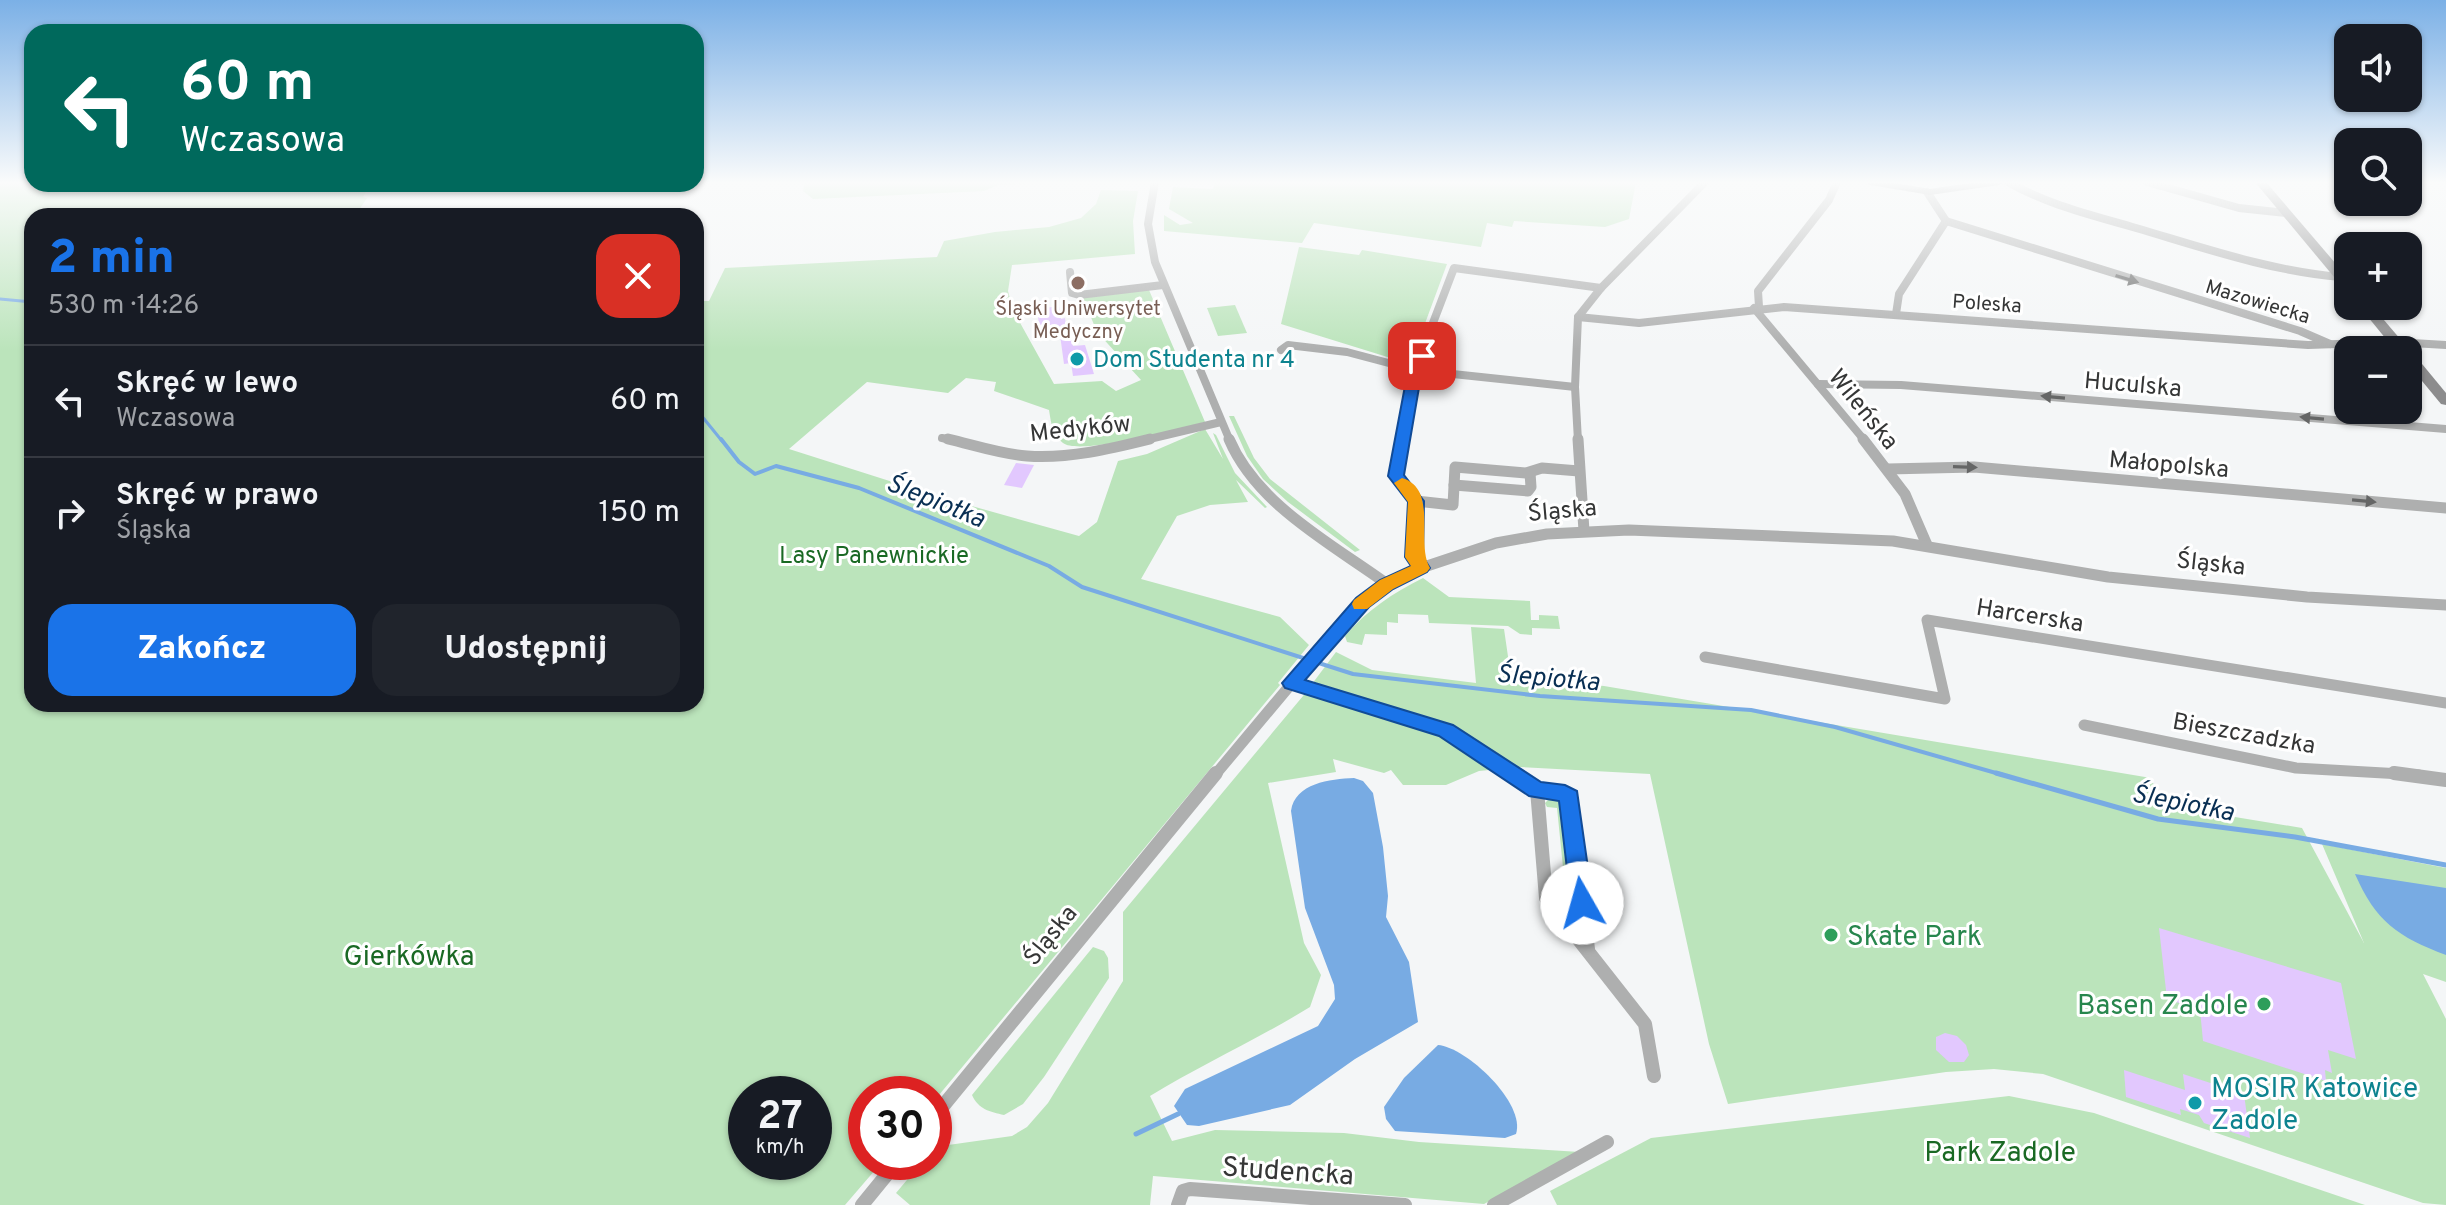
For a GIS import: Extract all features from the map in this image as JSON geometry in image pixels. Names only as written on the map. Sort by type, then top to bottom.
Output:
[{"type":"street","points":[[1150,238],[1163,285],[1242,466],[1264,492],[1387,584]]},
{"type":"street","points":[[1584,531],[1575,387],[1578,317],[1601,288],[1650,238]]},
{"type":"street","points":[[1757,308],[1758,291],[1799,238]]},
{"type":"street","points":[[1896,314],[1899,294],[1935,238]]},
{"type":"street","name":"Mazowiecka","points":[[2001,238],[2300,331],[2330,345]]},
{"type":"street","points":[[2173,238],[2267,266],[2334,280]]},
{"type":"street","points":[[2307,238],[2334,270]]},
{"type":"street","points":[[1421,568],[1414,557],[1416,501],[1396,476],[1415,370],[1454,268],[1601,288]]},
{"type":"street","points":[[1070,272],[1072,293],[1079,295],[1163,285]]},
{"type":"street","name":"Poleska","points":[[1578,317],[1639,323],[1757,308],[1896,314],[2334,345]]},
{"type":"street","name":"Wileńska","points":[[1757,308],[1888,469],[1905,494],[1927,545]]},
{"type":"street","points":[[2377,320],[2390,336]]},
{"type":"street","points":[[1281,350],[1288,345],[1331,349],[1415,370],[1575,387]]},
{"type":"street","name":"Poleska","points":[[2422,346],[2446,345]]},
{"type":"street","points":[[2422,373],[2446,401]]},
{"type":"street","name":"Huculska","points":[[1818,384],[1901,385],[2446,429]]},
{"type":"street","name":"Medyków","points":[[942,438],[1024,455],[1044,456],[1140,443],[1221,422]]},
{"type":"street","points":[[1416,501],[1453,505],[1455,467],[1530,473],[1542,468],[1579,471]]},
{"type":"street","name":"Małopolska","points":[[1888,469],[1974,467],[2446,508]]},
{"type":"street","points":[[1454,485],[1528,491],[1531,487],[1530,473]]},
{"type":"street","name":"Śląska","points":[[952,1095],[1098,914],[1349,615],[1387,584],[1421,568],[1496,543],[1584,531],[1639,530],[1927,545],[2108,577],[2307,597],[2446,605]]},
{"type":"street","name":"Harcerska","points":[[1705,657],[1945,699],[1927,620],[2446,703]]},
{"type":"street","points":[[1292,683],[1446,730],[1537,790],[1555,791],[1569,797],[1588,951]]},
{"type":"street","name":"Bieszczadzka","points":[[2084,725],[2296,768],[2414,774],[2446,780]]},
{"type":"street","points":[[1537,790],[1546,898],[1645,1024],[1654,1076]]},
{"type":"street","points":[[1494,1205],[1607,1142]]},
{"type":"street","points":[[862,1205],[882,1180]]},
{"type":"street","name":"Studencka","points":[[1178,1205],[1183,1191],[1190,1189],[1405,1205]]},
{"type":"green space","name":"Gierkówka","points":[[0,238],[24,238],[24,712],[704,712],[704,301],[709,301],[725,268],[937,257],[944,241],[960,238],[1134,238],[1135,254],[1012,265],[1008,291],[1013,310],[1054,384],[1102,381],[1116,391],[1141,380],[1097,332],[1083,298],[1149,290],[1205,422],[1109,444],[1073,446],[1063,443],[1056,436],[1049,410],[994,391],[996,382],[966,378],[948,393],[867,382],[789,449],[943,498],[1079,536],[1097,522],[1118,461],[1147,454],[1205,429],[1223,459],[1213,433],[1216,435],[1235,473],[1267,507],[1236,480],[1248,502],[1210,505],[1177,516],[1141,579],[1280,617],[1309,645],[1278,683],[1280,685],[952,1079],[952,1076],[848,1076],[848,1180],[867,1180],[845,1205],[0,1205]]},
{"type":"green space","points":[[1247,238],[1305,238],[1302,243]]},
{"type":"green space","points":[[1420,238],[1483,238],[1481,247]]},
{"type":"green space","points":[[1299,247],[1359,255],[1362,250],[1447,264],[1410,364],[1281,324]]},
{"type":"green space","points":[[1235,305],[1247,333],[1218,336],[1207,308]]},
{"type":"green space","points":[[1229,416],[1234,416],[1254,458],[1270,479],[1360,550],[1355,552],[1288,502],[1263,479],[1247,456]]},
{"type":"green space","points":[[1423,578],[1449,597],[1530,601],[1531,620],[1539,620],[1539,615],[1558,616],[1560,629],[1532,628],[1532,635],[1520,634],[1508,626],[1429,623],[1428,615],[1398,614],[1398,623],[1387,622],[1387,635],[1365,634],[1362,645],[1347,642],[1345,636],[1371,610]]},
{"type":"green space","points":[[1471,627],[1504,629],[1511,677],[1604,686],[2151,778],[2162,805],[2302,828],[2364,943],[2322,844],[2446,868],[2446,982],[2423,974],[2446,1019],[2446,1205],[2423,1203],[2043,1074],[1994,1069],[1946,1072],[1728,1104],[1709,1044],[1650,774],[1520,767],[1479,771],[1446,785],[1403,785],[1391,770],[1384,773],[1333,759],[1336,772],[1268,783],[1304,943],[1321,975],[1310,1007],[1150,1096],[1172,1141],[1215,1130],[1344,1133],[1419,1142],[1580,1152],[1484,1204],[1153,1176],[1150,1205],[910,1205],[896,1193],[907,1180],[952,1180],[952,1144],[1012,1136],[1027,1127],[1048,1103],[1123,981],[1123,912],[1336,652],[1372,670],[1476,683]]},
{"type":"green space","points":[[1551,797],[1567,802],[1580,915],[1574,915],[1566,897],[1557,808],[1547,807],[1545,803]]},
{"type":"green space","points":[[1093,947],[1104,951],[1108,958],[1109,978],[1044,1077],[1023,1104],[1004,1115],[981,1107],[972,1095]]},
{"type":"green space","name":"Park Zadole","points":[[2009,1096],[2094,1113],[2365,1205],[1557,1205],[1550,1191],[1651,1138]]},
{"type":"water","points":[[1354,778],[1363,781],[1373,793],[1383,847],[1388,896],[1386,917],[1409,962],[1418,1022],[1355,1059],[1290,1105],[1199,1126],[1187,1125],[1174,1106],[1185,1089],[1318,1026],[1335,999],[1334,985],[1305,908],[1291,811],[1299,794],[1315,784]]},
{"type":"water","points":[[2355,874],[2446,888],[2446,955],[2414,942],[2390,926],[2371,904]]},
{"type":"water","points":[[1438,1045],[1463,1055],[1491,1079],[1512,1107],[1517,1121],[1516,1134],[1505,1138],[1395,1131],[1386,1119],[1384,1107],[1404,1078]]},
{"type":"building","points":[[1059,306],[1061,319],[1065,318],[1066,325],[1070,325],[1073,346],[1085,345],[1094,374],[1073,376],[1071,363],[1064,364],[1060,335],[1048,336],[1046,324],[1039,325],[1037,309]]},
{"type":"building","points":[[1016,463],[1034,465],[1022,488],[1004,485]]},
{"type":"building","name":"Basen Zadole","points":[[2159,928],[2341,983],[2356,1059],[2328,1050],[2332,1073],[2325,1070],[2326,1081],[2203,1041],[2200,1010],[2167,999]]},
{"type":"building","points":[[1945,1033],[1957,1036],[1966,1045],[1969,1055],[1964,1062],[1949,1062],[1936,1050],[1936,1037]]},
{"type":"building","name":"MOSIR Katowice Zadole","points":[[2124,1070],[2185,1090],[2183,1074],[2244,1094],[2250,1138],[2204,1123],[2199,1115],[2180,1109],[2181,1115],[2126,1097]]},
{"type":"waterway","name":"Ślepiotka","points":[[0,299],[24,301]]},
{"type":"waterway","name":"Ślepiotka","points":[[704,419],[722,441]]},
{"type":"waterway","name":"Ślepiotka","points":[[721,439],[739,462],[755,474],[776,466],[859,488],[1049,566],[1082,587],[1353,674],[1540,696],[1751,710],[1835,727],[1996,773]]},
{"type":"waterway","name":"Ślepiotka","points":[[1996,773],[2158,819],[2295,837],[2446,865]]},
{"type":"waterway","name":"Ślepiotka","points":[[1996,773],[2003,775]]},
{"type":"waterway","points":[[1136,1134],[1178,1114]]},
{"type":"slow traffic","points":[[1361,604],[1387,584],[1421,568],[1414,557],[1416,501],[1402,483]]},
{"type":"place","name":"Śląski Uniwersytet Medyczny","points":[[1078,283]]},
{"type":"place","name":"Dom Studenta nr 4","points":[[1077,359]]},
{"type":"place","name":"Skate Park","points":[[1831,935]]},
{"type":"place","name":"Basen Zadole","points":[[2264,1004]]},
{"type":"place","name":"MOSIR Katowice Zadole","points":[[2195,1103]]},
{"type":"route","points":[[1422,356],[1415,370],[1396,476],[1416,501],[1414,557],[1421,568],[1387,584],[1363,602],[1336,629],[1292,683],[1332,698],[1446,730],[1537,790],[1555,791],[1569,797],[1582,903]]},
{"type":"park label","name":"Lasy Panewnickie","points":[[874,555]]}]
